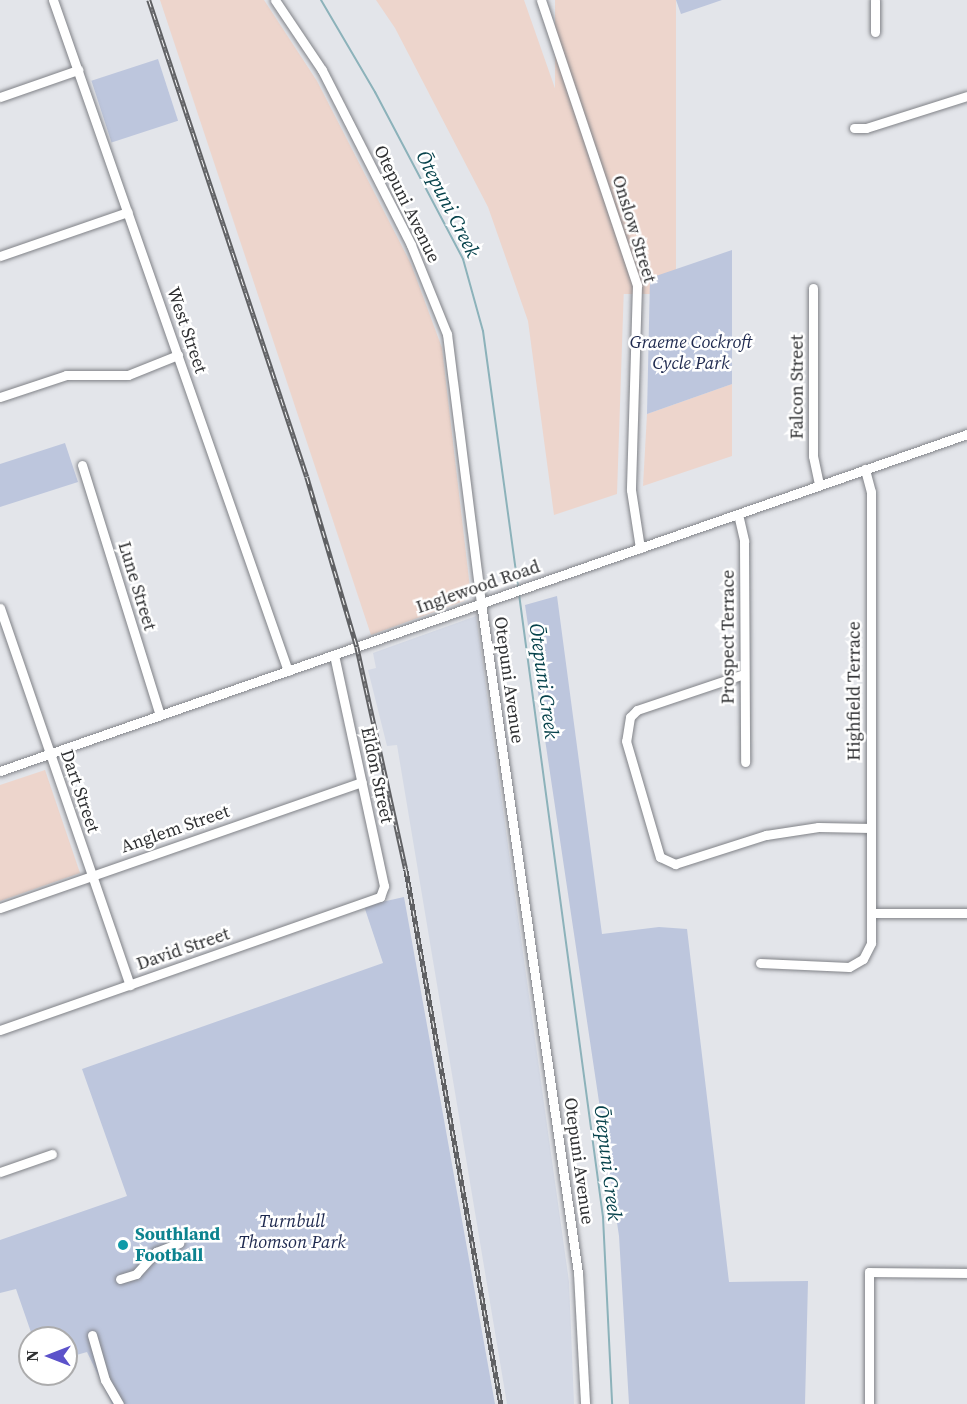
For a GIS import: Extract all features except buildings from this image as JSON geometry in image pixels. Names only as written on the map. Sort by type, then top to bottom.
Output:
[{"type":"street","name":"West Street","points":[[53,0],[288,671]]},
{"type":"street","name":"Otepuni Avenue","points":[[275,0],[322,70],[411,245],[447,334],[481,603],[578,1273],[585,1404]]},
{"type":"street","name":"Onslow Street","points":[[540,0],[637,285],[632,490],[640,548]]},
{"type":"street","points":[[875,0],[875,32]]},
{"type":"street","points":[[0,97],[78,70]]},
{"type":"street","points":[[854,128],[872,126],[967,96]]},
{"type":"street","points":[[0,256],[128,212]]},
{"type":"street","name":"Falcon Street","points":[[813,288],[813,456],[819,485]]},
{"type":"street","points":[[0,397],[66,375],[128,375],[178,355]]},
{"type":"street","name":"Inglewood Road","points":[[0,771],[967,434]]},
{"type":"street","name":"Lune Street","points":[[82,465],[160,716]]},
{"type":"street","name":"Highfield Terrace","points":[[760,963],[837,968],[857,964],[871,943],[871,492],[865,469]]},
{"type":"street","name":"Prospect Terrace","points":[[738,514],[744,541],[745,762]]},
{"type":"street","name":"Dart Street","points":[[0,608],[130,985]]},
{"type":"street","name":"Eldon Street","points":[[334,655],[384,886],[376,899]]},
{"type":"street","points":[[744,674],[648,706],[630,717],[626,741],[660,857],[675,864],[766,835],[818,827],[871,828]]},
{"type":"street","name":"Anglem Street","points":[[0,908],[362,782]]},
{"type":"street","name":"David Street","points":[[0,1030],[376,899]]},
{"type":"street","points":[[872,913],[967,913]]},
{"type":"street","points":[[0,1172],[51,1154]]},
{"type":"street","points":[[120,1279],[136,1275],[156,1252],[179,1243]]},
{"type":"street","points":[[869,1404],[869,1272],[967,1273]]},
{"type":"street","points":[[92,1335],[105,1380],[119,1404]]},
{"type":"shaded area","points":[[160,0],[264,0],[317,81],[411,264],[442,348],[470,588],[464,601],[371,635]]},
{"type":"shaded area","points":[[376,0],[524,0],[624,285],[617,494],[554,515],[528,321],[488,207],[395,28]]},
{"type":"shaded area","points":[[555,0],[676,0],[676,294],[555,294]]},
{"type":"shaded area","points":[[732,384],[732,456],[643,486],[647,414]]},
{"type":"shaded area","points":[[476,616],[569,1282],[574,1404],[507,1404],[397,745],[387,746],[368,670],[376,668],[373,653]]},
{"type":"shaded area","points":[[45,770],[80,873],[0,901],[0,785]]},
{"type":"green space","points":[[676,0],[722,0],[681,14]]},
{"type":"green space","points":[[158,59],[178,121],[112,142],[91,81]]},
{"type":"green space","name":"Graeme Cockroft Cycle Park","points":[[732,250],[732,384],[647,414],[650,278]]},
{"type":"green space","points":[[65,443],[78,482],[0,507],[0,464]]},
{"type":"green space","points":[[557,596],[602,934],[659,927],[687,929],[729,1282],[808,1281],[805,1404],[629,1404],[619,1236],[525,605]]},
{"type":"green space","name":"Turnbull Thomson Park","points":[[404,897],[495,1404],[112,1404],[87,1352],[78,1355],[78,1326],[29,1326],[16,1289],[0,1293],[0,1240],[127,1196],[82,1069],[383,963],[364,906]]},
{"type":"waterway","name":"Ōtepuni Creek","points":[[321,0],[375,92],[463,259],[483,331],[518,588]]},
{"type":"waterway","name":"Ōtepuni Creek","points":[[519,594],[603,1217],[612,1404]]},
{"type":"railway","points":[[149,0],[307,477],[357,647],[406,869],[501,1404]]},
{"type":"place","name":"Southland Football","points":[[123,1245]]}]
